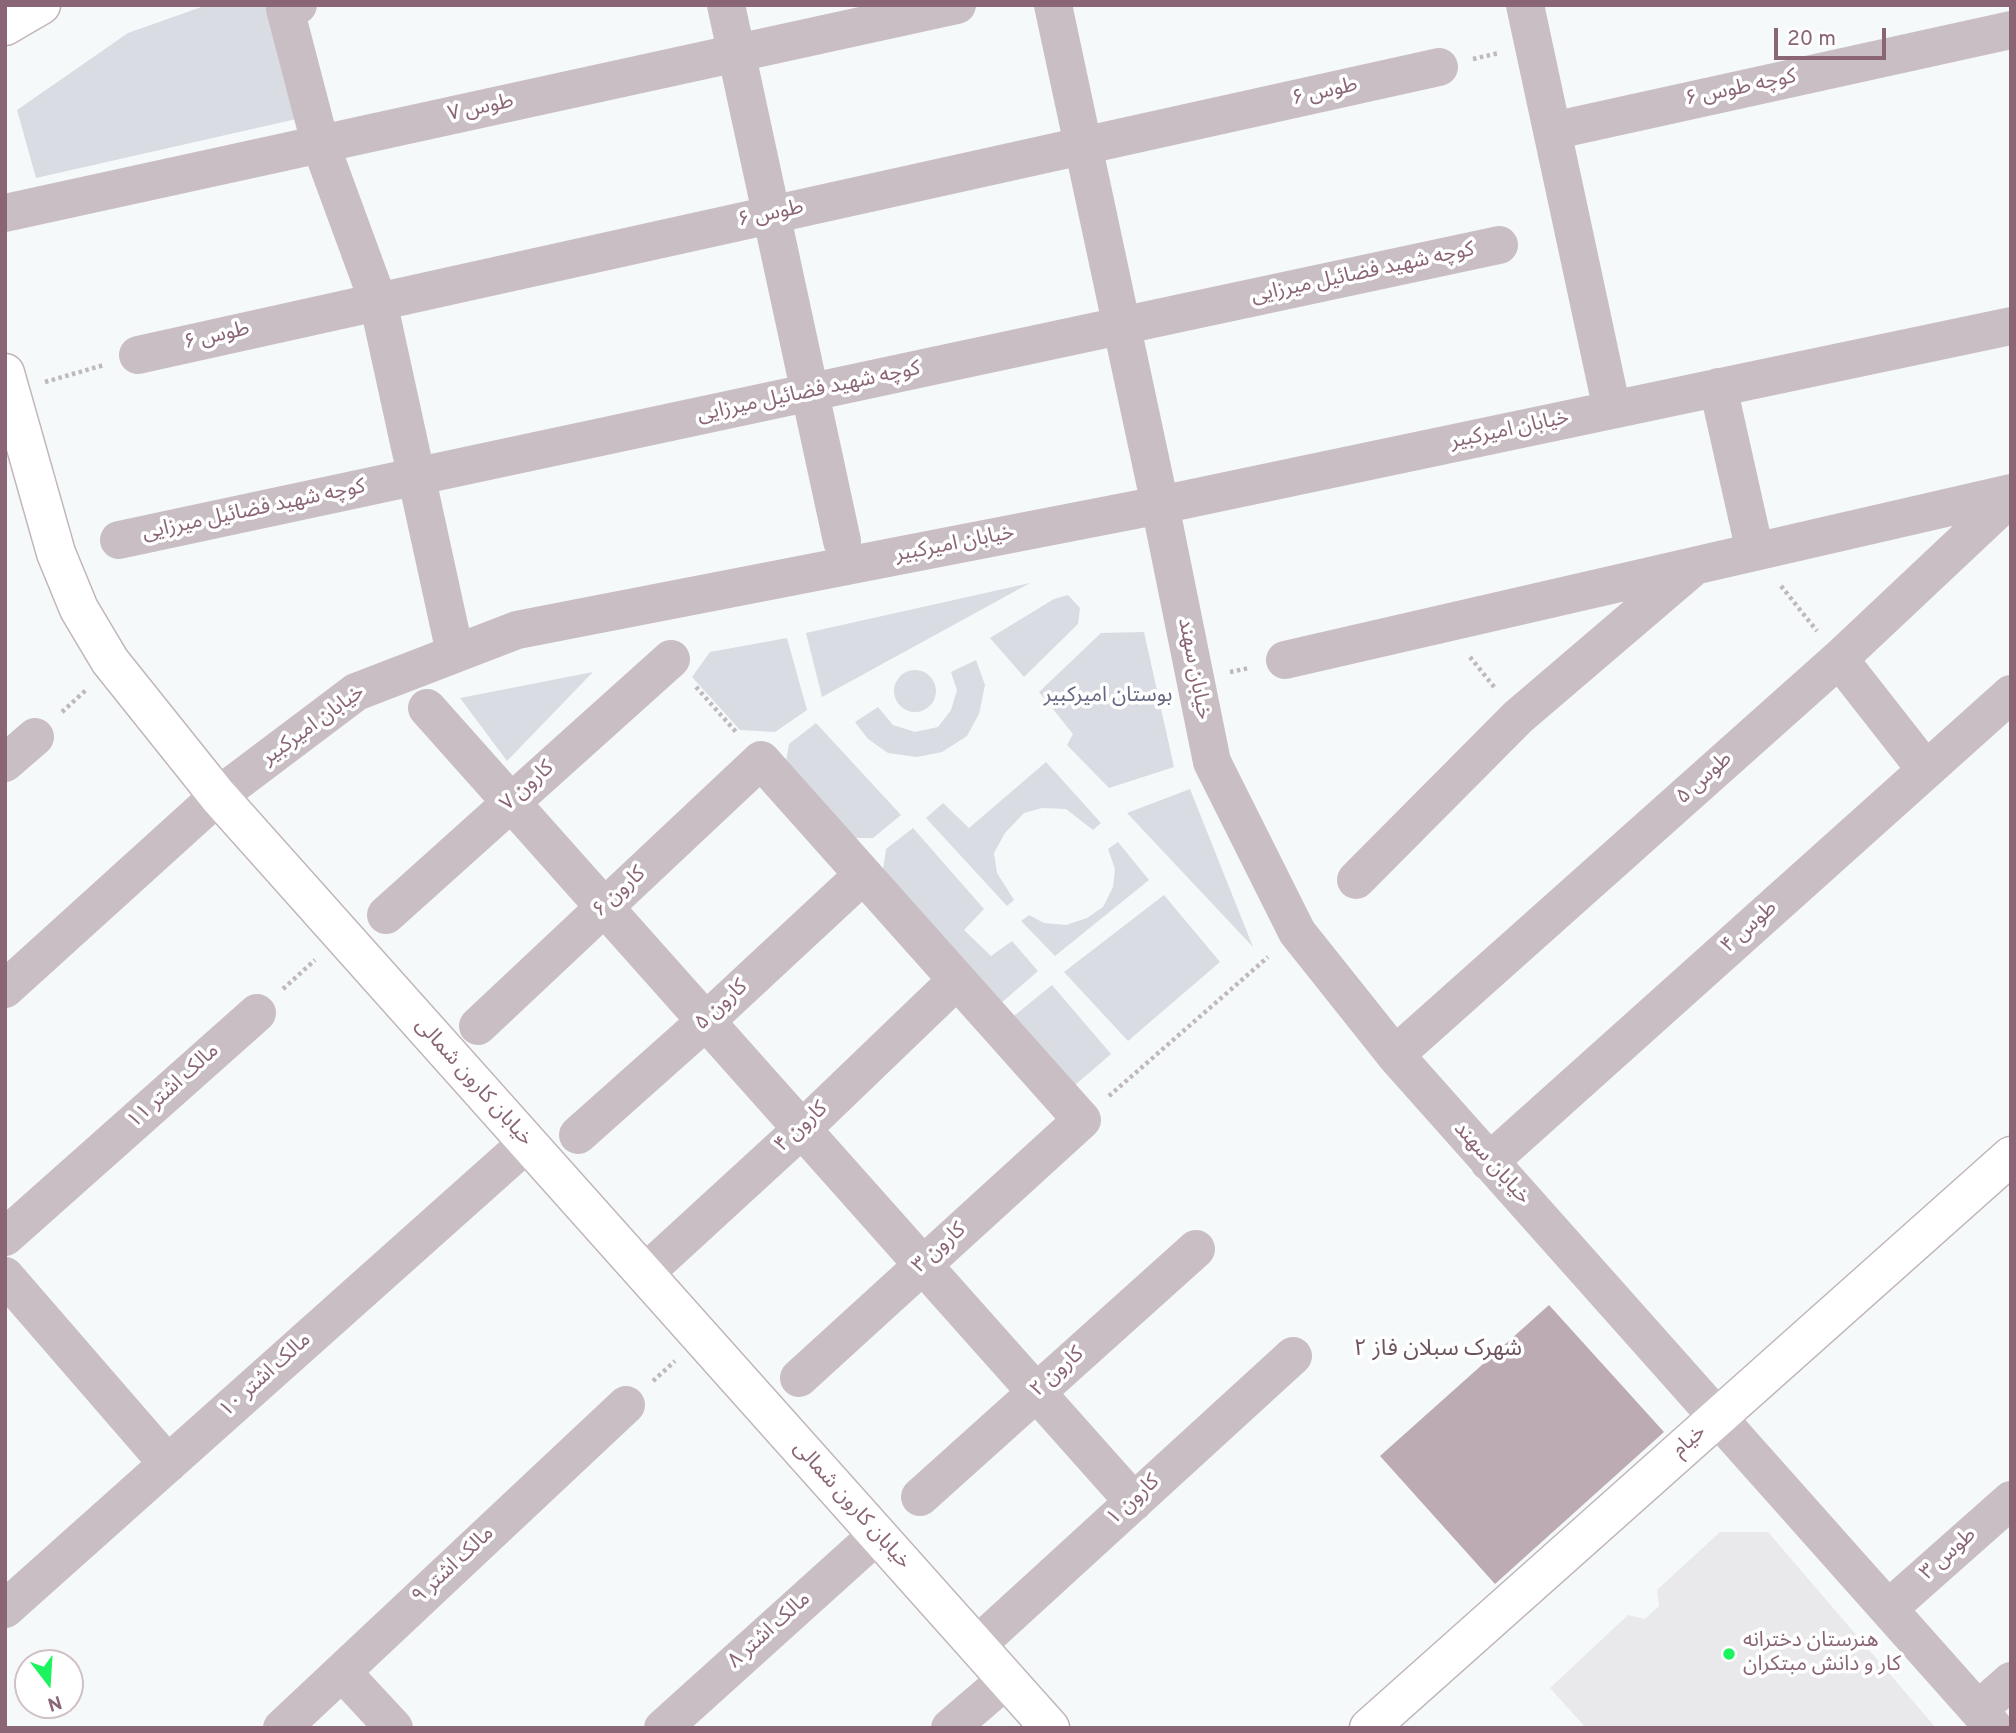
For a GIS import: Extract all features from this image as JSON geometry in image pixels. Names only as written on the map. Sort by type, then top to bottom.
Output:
[{"type":"street","points":[[5,26],[41,5]]},
{"type":"street","points":[[298,5],[285,9],[320,143],[378,301],[455,653]]},
{"type":"street","points":[[726,5],[842,541]]},
{"type":"street","name":"طوس ۷","points":[[5,214],[957,5]]},
{"type":"street","name":"خیابان سهند","points":[[1053,5],[1212,762],[1297,932],[1395,1055],[1986,1719]]},
{"type":"street","points":[[1525,5],[1612,410]]},
{"type":"street","name":"کوچه طوس ۶","points":[[1552,131],[2011,30]]},
{"type":"street","name":"طوس ۶","points":[[138,355],[1439,67]]},
{"type":"street","name":"کوچه شهید فضائیل میرزایی","points":[[119,540],[1499,245]]},
{"type":"street","name":"خیابان امیرکبیر","points":[[5,989],[218,796],[356,692],[517,630],[1160,505],[2011,326]]},
{"type":"street","name":"خیابان کارون شمالی","points":[[7,387],[56,553],[79,608],[113,665],[218,796],[1050,1728]]},
{"type":"street","points":[[1718,387],[1755,552]]},
{"type":"street","name":"طوس ۵","points":[[1285,660],[2011,495]]},
{"type":"street","name":"طوس ۵","points":[[1395,1055],[1839,659],[2011,495]]},
{"type":"street","name":"طوس ۵","points":[[1356,880],[1518,717],[1694,566]]},
{"type":"street","name":"کارون ۷","points":[[386,915],[671,659]]},
{"type":"street","points":[[1839,659],[1926,770]]},
{"type":"street","name":"طوس ۴","points":[[1489,1162],[2011,694]]},
{"type":"street","points":[[427,708],[1133,1502]]},
{"type":"street","points":[[5,763],[35,737]]},
{"type":"street","points":[[761,760],[1082,1120]]},
{"type":"street","name":"کارون ۶","points":[[478,1026],[761,760]]},
{"type":"street","name":"کارون ۵","points":[[578,1135],[863,875]]},
{"type":"street","name":"کارون ۴","points":[[644,1274],[802,1129],[957,980]]},
{"type":"street","name":"مالک اشتر ۱۱","points":[[5,1237],[257,1013]]},
{"type":"street","name":"کارون ۳","points":[[799,1378],[1082,1120]]},
{"type":"street","name":"مالک اشتر ۱۰","points":[[5,1609],[527,1143]]},
{"type":"street","name":"خیام","points":[[1369,1728],[2011,1156]]},
{"type":"street","name":"کارون ۲","points":[[920,1497],[1195,1249]]},
{"type":"street","points":[[5,1276],[168,1464]]},
{"type":"street","name":"کارون ۱","points":[[976,1646],[1293,1356]]},
{"type":"street","name":"مالک اشتر ۹","points":[[282,1728],[626,1405]]},
{"type":"street","name":"طوس ۳","points":[[1888,1609],[2011,1500]]},
{"type":"street","name":"مالک اشتر ۸","points":[[663,1728],[877,1535]]},
{"type":"street","points":[[342,1672],[394,1728]]},
{"type":"street","points":[[950,1728],[1007,1679]]},
{"type":"street","points":[[1986,1719],[2011,1681]]},
{"type":"path","points":[[1439,67],[1534,44]]},
{"type":"path","points":[[7,387],[138,355]]},
{"type":"path","points":[[1755,552],[1839,659]]},
{"type":"path","points":[[1443,624],[1518,717]]},
{"type":"path","points":[[671,659],[761,760]]},
{"type":"path","points":[[1196,681],[1285,660]]},
{"type":"path","points":[[35,737],[113,665]]},
{"type":"path","points":[[1082,1120],[1297,932]]},
{"type":"path","points":[[257,1013],[342,936]]},
{"type":"path","points":[[626,1405],[701,1338]]},
{"type":"shaded area","name":"هنرستان دخترانه کار و دانش مبتکران","points":[[1720,1532],[1768,1532],[1936,1728],[1586,1728],[1550,1688],[1628,1615],[1645,1619],[1659,1606],[1657,1590]]},
{"type":"green space","points":[[207,5],[274,5],[301,118],[36,178],[17,110],[128,33]]},
{"type":"green space","points":[[1030,583],[822,697],[806,633]]},
{"type":"green space","name":"بوستان امیرکبیر","points":[[1068,595],[1080,608],[1078,624],[1024,677],[990,638],[1054,599]]},
{"type":"green space","name":"بوستان امیرکبیر","points":[[1144,632],[1174,767],[1109,788],[1067,745],[1073,734],[1039,692],[1101,633]]},
{"type":"green space","points":[[787,638],[807,710],[775,732],[740,730],[692,677],[710,652]]},
{"type":"green space","name":"بوستان امیرکبیر","points":[[976,660],[985,685],[979,714],[967,736],[942,752],[917,757],[888,753],[868,739],[855,722],[878,707],[893,725],[915,732],[938,727],[951,710],[957,690],[951,672]]},
{"type":"green space","points":[[915,670],[930,676],[936,691],[930,706],[915,712],[900,706],[894,691],[900,676]]},
{"type":"green space","points":[[593,672],[507,761],[460,698]]},
{"type":"green space","points":[[816,723],[901,815],[873,838],[842,838],[784,773],[789,744]]},
{"type":"green space","name":"بوستان امیرکبیر","points":[[1046,762],[1101,823],[1093,830],[1066,809],[1042,808],[1024,813],[1005,833],[994,853],[997,873],[1014,900],[1007,906],[926,818],[943,803],[969,828]]},
{"type":"green space","points":[[1190,789],[1253,947],[1127,813]]},
{"type":"green space","points":[[913,828],[984,909],[964,930],[991,956],[1012,941],[1038,971],[992,1011],[881,883],[886,849]]},
{"type":"green space","points":[[1118,842],[1149,880],[1055,956],[1021,921],[1029,915],[1044,923],[1066,925],[1087,918],[1103,907],[1113,887],[1115,869],[1108,849]]},
{"type":"green space","points":[[1164,895],[1220,962],[1128,1041],[1064,972]]},
{"type":"green space","points":[[1052,985],[1111,1054],[1067,1092],[1004,1024]]},
{"type":"building","points":[[1549,1305],[1664,1432],[1495,1584],[1380,1456]]},
{"type":"place","name":"هنرستان دخترانه کار و دانش مبتکران","points":[[1729,1654]]},
{"type":"district","name":"شهرک سبلان فاز ۲","points":[[1438,1350]]}]
